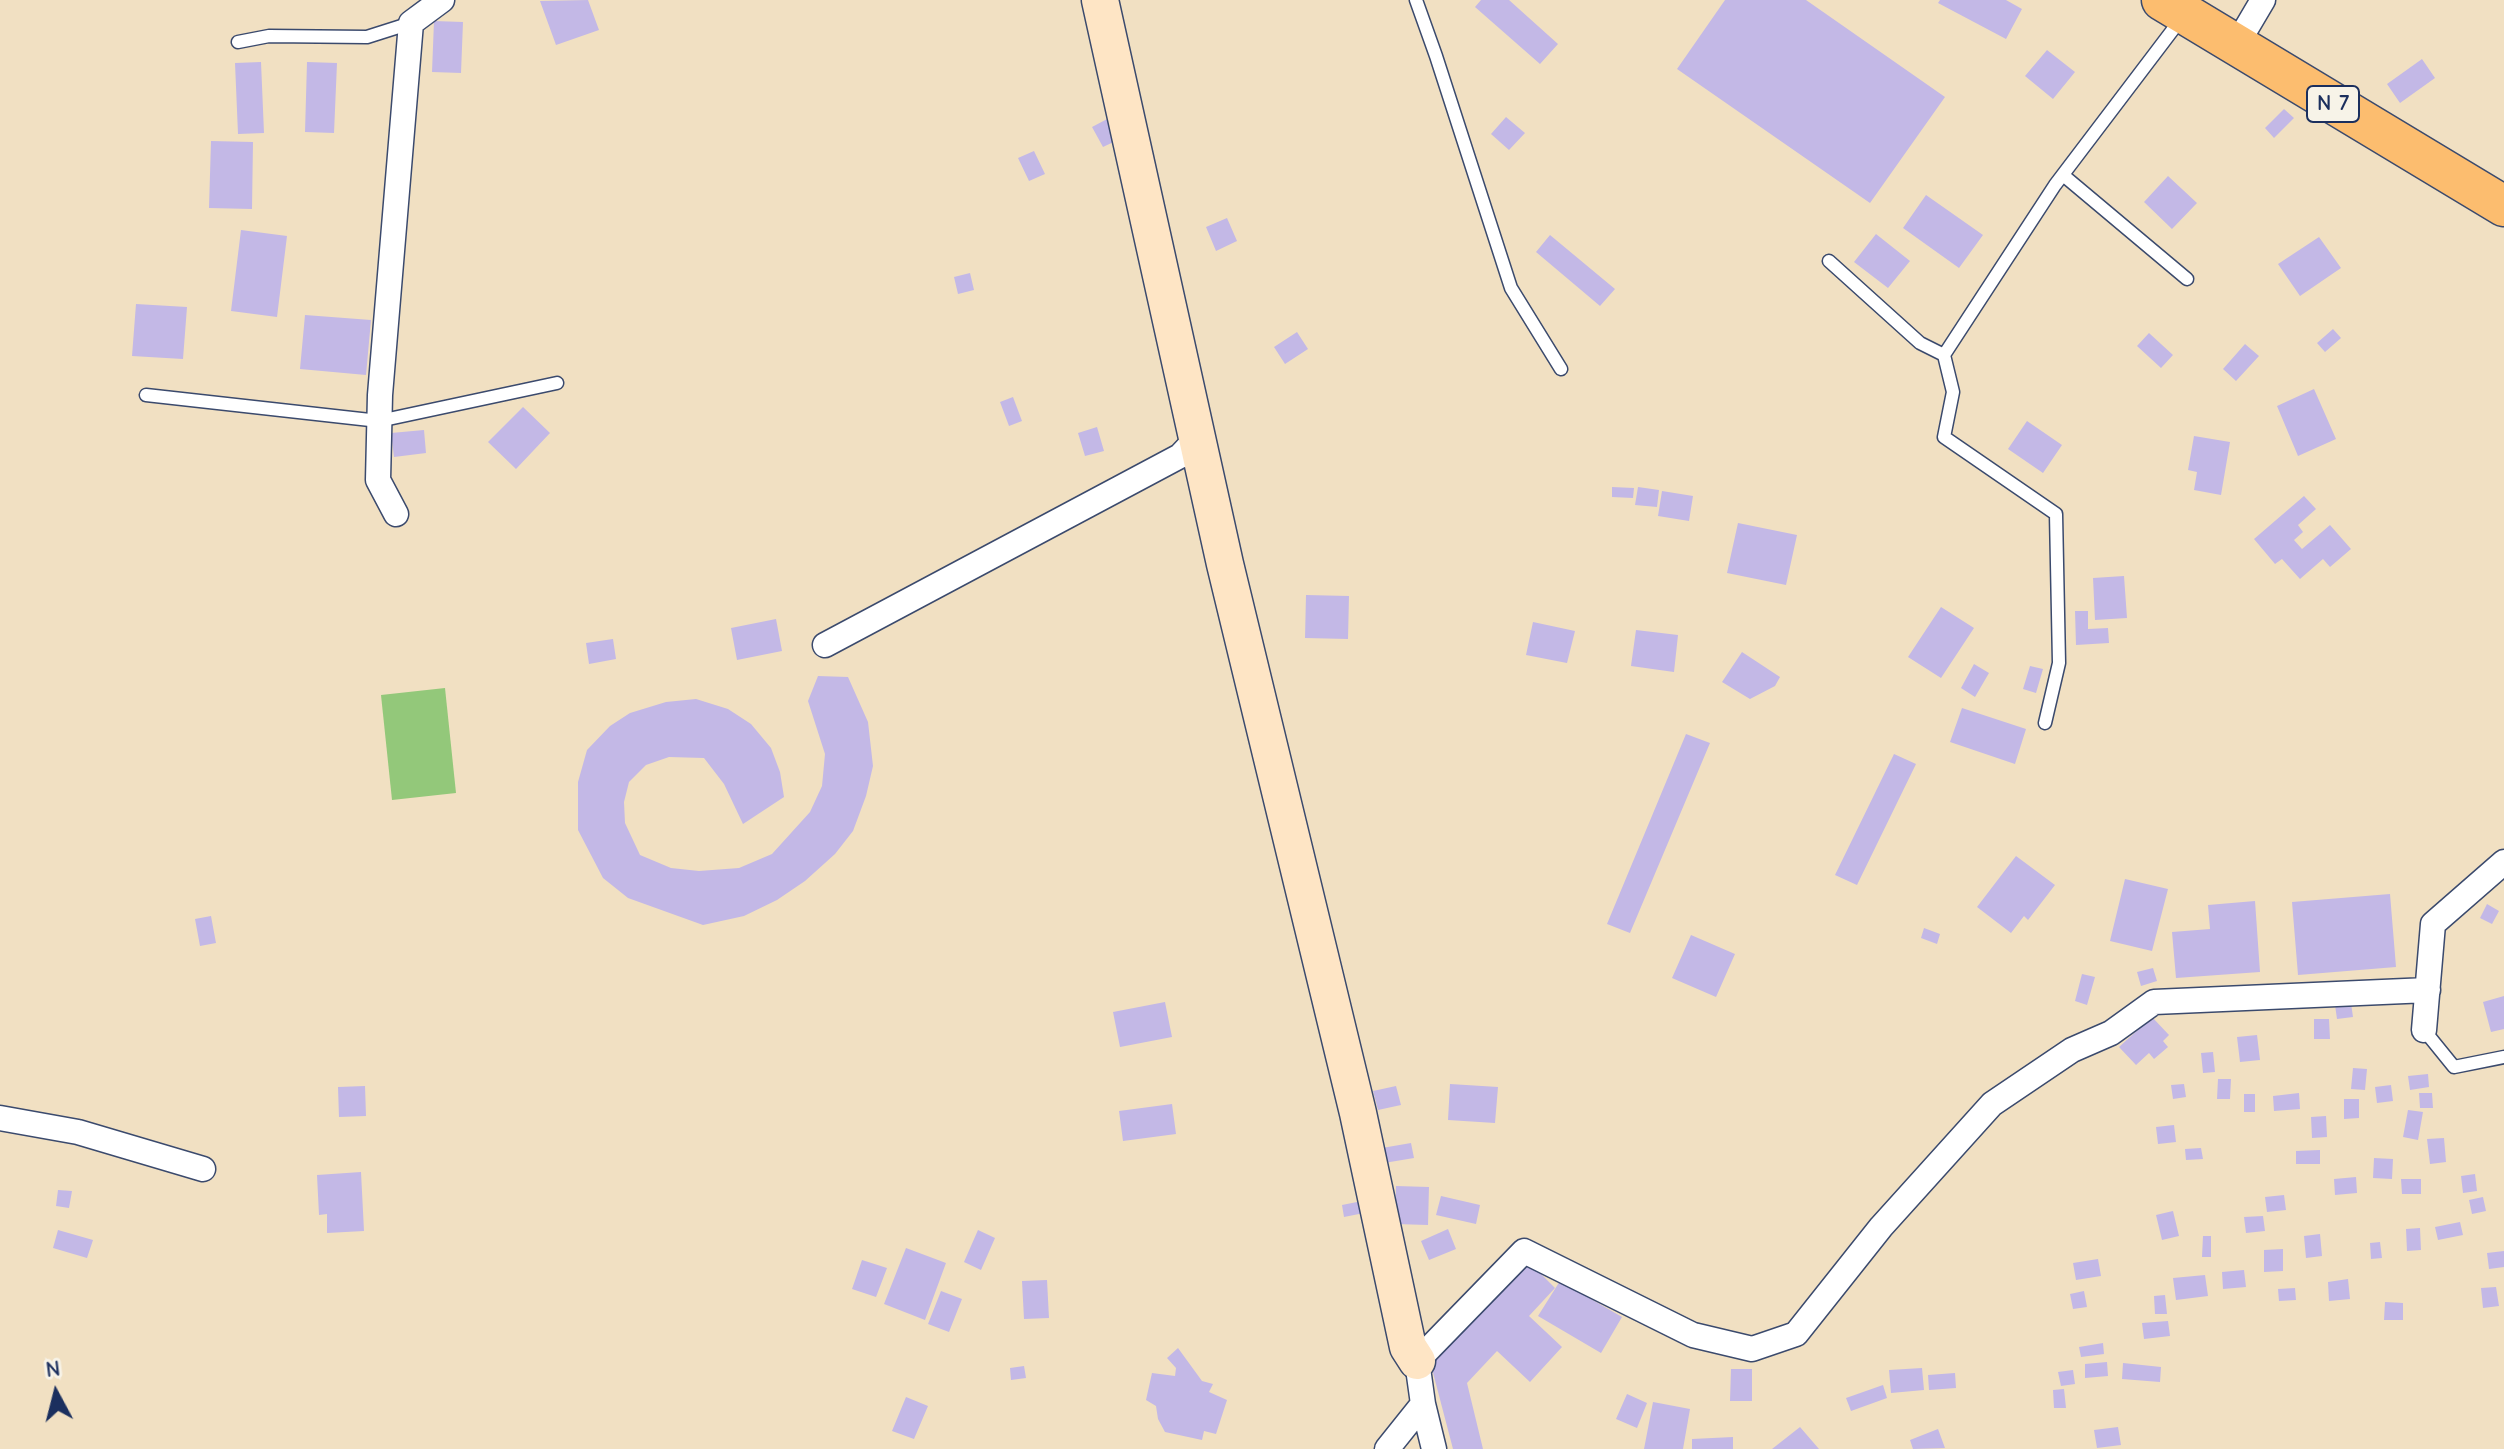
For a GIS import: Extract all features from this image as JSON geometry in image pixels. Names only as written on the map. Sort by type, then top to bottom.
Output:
[{"type":"main road","name":"N 7","points":[[2174,6],[2504,206]]},
{"type":"street","points":[[396,514],[378,480],[379,421],[411,23],[442,0]]},
{"type":"street","points":[[1100,0],[1225,564],[1358,1113],[1408,1347],[1417,1361],[1434,1449]]},
{"type":"street","points":[[2237,44],[2263,0]]},
{"type":"street","points":[[825,645],[1180,456],[1197,438]]},
{"type":"street","points":[[2424,1030],[2433,924],[2504,862]]},
{"type":"street","points":[[1417,1361],[1524,1251],[1693,1335],[1752,1349],[1796,1334],[1881,1227],[1992,1104],[2072,1050],[2111,1033],[2154,1002],[2428,990]]},
{"type":"street","points":[[0,1118],[78,1132],[203,1169]]},
{"type":"street","points":[[1387,1449],[1423,1404]]},
{"type":"lane","points":[[1416,0],[1511,288],[1561,369]]},
{"type":"lane","points":[[2045,723],[2059,663],[2056,514],[1944,437],[1953,392],[1944,355],[2174,6]]},
{"type":"lane","points":[[238,42],[269,36],[367,37],[411,23]]},
{"type":"lane","points":[[2063,175],[2187,279]]},
{"type":"lane","points":[[1829,261],[1920,343],[1944,355]]},
{"type":"lane","points":[[146,395],[379,421],[557,383]]},
{"type":"lane","points":[[2424,1030],[2454,1067],[2504,1057]]},
{"type":"green space","points":[[445,688],[456,793],[392,800],[381,695]]},
{"type":"building","points":[[588,0],[599,30],[556,45],[540,1]]},
{"type":"building","points":[[1481,0],[1509,0],[1558,44],[1540,64],[1475,7]]},
{"type":"building","points":[[1725,0],[1806,0],[1945,97],[1870,203],[1677,69]]},
{"type":"building","points":[[1940,0],[2006,0],[2022,9],[2006,39],[1938,3]]},
{"type":"building","points":[[434,21],[463,22],[461,73],[432,72]]},
{"type":"building","points":[[2047,50],[2075,72],[2053,99],[2025,76]]},
{"type":"building","points":[[2422,59],[2435,78],[2400,103],[2387,84]]},
{"type":"building","points":[[261,62],[264,133],[238,134],[235,63]]},
{"type":"building","points":[[307,62],[337,63],[334,133],[305,132]]},
{"type":"building","points":[[2284,109],[2294,118],[2274,138],[2265,128]]},
{"type":"building","points":[[1111,117],[1122,138],[1103,147],[1092,127]]},
{"type":"building","points":[[1506,117],[1525,133],[1509,150],[1491,134]]},
{"type":"building","points":[[211,141],[253,142],[252,209],[209,208]]},
{"type":"building","points":[[1034,151],[1045,174],[1029,181],[1018,158]]},
{"type":"building","points":[[2168,176],[2197,203],[2172,229],[2144,202]]},
{"type":"building","points":[[1926,195],[1983,235],[1959,268],[1903,228]]},
{"type":"building","points":[[1227,218],[1237,241],[1216,251],[1206,227]]},
{"type":"building","points":[[241,230],[287,236],[277,317],[231,311]]},
{"type":"building","points":[[1876,234],[1910,261],[1888,288],[1854,262]]},
{"type":"building","points":[[1550,235],[1615,289],[1600,306],[1536,252]]},
{"type":"building","points":[[2319,237],[2341,268],[2300,296],[2278,264]]},
{"type":"building","points":[[970,273],[974,290],[958,294],[954,277]]},
{"type":"building","points":[[136,304],[187,307],[183,359],[132,356]]},
{"type":"building","points":[[305,315],[371,320],[366,375],[300,369]]},
{"type":"building","points":[[2333,329],[2341,338],[2325,352],[2317,343]]},
{"type":"building","points":[[1297,332],[1308,349],[1285,364],[1274,347]]},
{"type":"building","points":[[2149,333],[2173,355],[2161,368],[2137,346]]},
{"type":"building","points":[[2245,344],[2259,356],[2236,381],[2223,369]]},
{"type":"building","points":[[2314,389],[2336,439],[2298,456],[2277,406]]},
{"type":"building","points":[[1013,397],[1022,421],[1009,426],[1000,402]]},
{"type":"building","points":[[523,407],[550,433],[516,469],[488,442]]},
{"type":"building","points":[[2027,421],[2062,445],[2043,473],[2008,449]]},
{"type":"building","points":[[1097,427],[1104,451],[1085,456],[1078,433]]},
{"type":"building","points":[[424,430],[426,453],[394,457],[391,433]]},
{"type":"building","points":[[2194,436],[2230,442],[2221,495],[2194,490],[2197,472],[2188,470]]},
{"type":"building","points":[[1612,487],[1634,488],[1633,498],[1612,497]]},
{"type":"building","points":[[1638,487],[1659,490],[1657,507],[1635,505]]},
{"type":"building","points":[[1662,491],[1693,496],[1689,521],[1658,516]]},
{"type":"building","points":[[2304,496],[2316,509],[2298,525],[2303,532],[2294,540],[2302,549],[2330,525],[2351,549],[2330,567],[2323,559],[2300,579],[2282,559],[2275,564],[2254,539]]},
{"type":"building","points":[[1738,523],[1797,535],[1786,585],[1727,573]]},
{"type":"building","points":[[2124,576],[2127,618],[2095,620],[2093,578]]},
{"type":"building","points":[[1306,595],[1349,596],[1348,639],[1305,638]]},
{"type":"building","points":[[1941,607],[1974,628],[1941,678],[1908,657]]},
{"type":"building","points":[[2075,611],[2088,611],[2088,629],[2108,628],[2109,643],[2076,645]]},
{"type":"building","points":[[776,619],[782,651],[737,660],[731,628]]},
{"type":"building","points":[[1533,622],[1575,631],[1567,663],[1526,655]]},
{"type":"building","points":[[1636,630],[1678,635],[1674,672],[1631,666]]},
{"type":"building","points":[[613,639],[616,659],[589,664],[586,643]]},
{"type":"building","points":[[1742,652],[1780,677],[1775,686],[1750,699],[1722,682]]},
{"type":"building","points":[[1974,664],[1989,673],[1975,697],[1961,688]]},
{"type":"building","points":[[2030,666],[2043,669],[2036,693],[2023,689]]},
{"type":"building","points":[[818,676],[848,677],[868,722],[873,766],[853,831],[835,854],[805,881],[777,900],[744,916],[703,925],[628,898],[603,878],[578,830],[578,782],[587,750],[610,726],[630,713],[666,702],[696,699],[728,709],[751,724],[771,748],[780,772],[784,797],[743,824],[724,784],[704,758],[669,757],[646,765],[629,782],[624,802],[625,823],[640,855],[671,868],[699,871],[739,868],[772,854],[810,812],[822,786],[825,754],[808,701]]},
{"type":"building","points":[[1962,708],[2026,729],[2015,764],[1950,742]]},
{"type":"building","points":[[1686,734],[1710,743],[1630,933],[1607,924]]},
{"type":"building","points":[[1894,754],[1916,764],[1857,885],[1835,875]]},
{"type":"building","points":[[2016,856],[2055,885],[2028,920],[2024,916],[2011,933],[1977,907]]},
{"type":"building","points":[[2125,879],[2168,889],[2152,951],[2110,941]]},
{"type":"building","points":[[2390,894],[2396,967],[2298,975],[2292,902]]},
{"type":"building","points":[[2255,901],[2260,972],[2176,978],[2172,932],[2210,929],[2208,905]]},
{"type":"building","points":[[2487,904],[2499,911],[2492,924],[2480,918]]},
{"type":"building","points":[[211,916],[216,943],[200,946],[195,919]]},
{"type":"building","points":[[1924,928],[1940,934],[1937,944],[1921,938]]},
{"type":"building","points":[[1691,935],[1735,954],[1716,997],[1672,978]]},
{"type":"building","points":[[2153,968],[2157,981],[2141,986],[2137,972]]},
{"type":"building","points":[[2082,974],[2095,977],[2087,1005],[2075,1001]]},
{"type":"building","points":[[2504,996],[2504,1029],[2491,1032],[2483,1002]]},
{"type":"building","points":[[1165,1002],[1172,1037],[1120,1047],[1113,1012]]},
{"type":"building","points":[[2351,1003],[2353,1017],[2337,1019],[2335,1005]]},
{"type":"building","points":[[2152,1017],[2169,1035],[2163,1041],[2168,1047],[2154,1059],[2149,1053],[2136,1065],[2119,1047]]},
{"type":"building","points":[[2314,1019],[2329,1019],[2330,1039],[2314,1039]]},
{"type":"building","points":[[2257,1035],[2260,1060],[2240,1062],[2237,1037]]},
{"type":"building","points":[[2213,1052],[2215,1072],[2203,1073],[2201,1053]]},
{"type":"building","points":[[2353,1068],[2367,1069],[2365,1090],[2351,1089]]},
{"type":"building","points":[[2428,1074],[2429,1087],[2410,1090],[2408,1076]]},
{"type":"building","points":[[2218,1079],[2231,1079],[2230,1099],[2217,1099]]},
{"type":"building","points":[[1450,1084],[1498,1087],[1495,1123],[1448,1120]]},
{"type":"building","points":[[2184,1084],[2186,1097],[2173,1099],[2171,1085]]},
{"type":"building","points":[[2391,1085],[2393,1101],[2377,1103],[2375,1087]]},
{"type":"building","points":[[365,1086],[366,1116],[339,1117],[338,1087]]},
{"type":"building","points":[[1396,1086],[1401,1105],[1378,1110],[1373,1091]]},
{"type":"building","points":[[2299,1093],[2300,1109],[2274,1111],[2273,1096]]},
{"type":"building","points":[[2419,1093],[2432,1093],[2433,1108],[2420,1108]]},
{"type":"building","points":[[2244,1094],[2255,1094],[2255,1112],[2244,1112]]},
{"type":"building","points":[[2344,1099],[2359,1099],[2359,1118],[2344,1119]]},
{"type":"building","points":[[1172,1104],[1176,1134],[1123,1141],[1119,1111]]},
{"type":"building","points":[[2408,1110],[2423,1112],[2418,1140],[2403,1137]]},
{"type":"building","points":[[2326,1116],[2327,1137],[2312,1138],[2311,1117]]},
{"type":"building","points":[[2174,1125],[2176,1142],[2158,1144],[2156,1127]]},
{"type":"building","points":[[2444,1138],[2446,1162],[2430,1164],[2427,1139]]},
{"type":"building","points":[[1411,1143],[1414,1158],[1384,1163],[1382,1148]]},
{"type":"building","points":[[2201,1148],[2203,1159],[2186,1160],[2185,1149]]},
{"type":"building","points":[[2320,1150],[2320,1164],[2296,1164],[2296,1151]]},
{"type":"building","points":[[2374,1158],[2393,1159],[2392,1179],[2373,1178]]},
{"type":"building","points":[[361,1172],[364,1231],[327,1233],[327,1214],[319,1215],[317,1175]]},
{"type":"building","points":[[2475,1174],[2477,1191],[2463,1193],[2461,1176]]},
{"type":"building","points":[[2356,1177],[2357,1193],[2335,1195],[2334,1179]]},
{"type":"building","points":[[2401,1179],[2421,1179],[2421,1194],[2402,1194]]},
{"type":"building","points":[[1396,1186],[1429,1187],[1428,1225],[1395,1224]]},
{"type":"building","points":[[58,1190],[72,1191],[69,1208],[56,1206]]},
{"type":"building","points":[[2284,1195],[2286,1210],[2267,1212],[2265,1197]]},
{"type":"building","points":[[1441,1196],[1480,1205],[1476,1224],[1436,1215]]},
{"type":"building","points":[[2483,1197],[2486,1211],[2472,1214],[2469,1200]]},
{"type":"building","points":[[1362,1201],[1364,1213],[1344,1217],[1342,1205]]},
{"type":"building","points":[[2173,1211],[2179,1236],[2162,1240],[2156,1215]]},
{"type":"building","points":[[2263,1216],[2265,1231],[2246,1233],[2244,1217]]},
{"type":"building","points":[[2460,1222],[2463,1235],[2438,1240],[2435,1227]]},
{"type":"building","points":[[2420,1228],[2421,1250],[2407,1251],[2406,1229]]},
{"type":"building","points":[[1448,1229],[1456,1249],[1429,1260],[1421,1241]]},
{"type":"building","points":[[58,1230],[93,1240],[87,1258],[53,1248]]},
{"type":"building","points":[[978,1230],[995,1238],[981,1270],[964,1262]]},
{"type":"building","points":[[2320,1234],[2322,1256],[2306,1258],[2304,1236]]},
{"type":"building","points":[[2203,1236],[2211,1236],[2211,1257],[2202,1257]]},
{"type":"building","points":[[2380,1242],[2382,1258],[2371,1259],[2370,1243]]},
{"type":"building","points":[[906,1248],[946,1263],[925,1320],[884,1304]]},
{"type":"building","points":[[2283,1249],[2283,1271],[2264,1272],[2264,1250]]},
{"type":"building","points":[[2504,1251],[2504,1267],[2489,1269],[2487,1253]]},
{"type":"building","points":[[2098,1259],[2101,1276],[2076,1280],[2073,1263]]},
{"type":"building","points":[[862,1260],[887,1268],[876,1297],[852,1289]]},
{"type":"building","points":[[1529,1262],[1555,1288],[1529,1316],[1562,1347],[1530,1382],[1497,1351],[1467,1383],[1483,1449],[1453,1449],[1431,1365]]},
{"type":"building","points":[[2244,1270],[2246,1287],[2223,1289],[2222,1272]]},
{"type":"building","points":[[2205,1275],[2208,1296],[2176,1300],[2173,1278]]},
{"type":"building","points":[[2348,1279],[2350,1299],[2329,1301],[2328,1282]]},
{"type":"building","points":[[1047,1280],[1049,1318],[1024,1319],[1022,1281]]},
{"type":"building","points":[[1560,1281],[1622,1317],[1601,1353],[1538,1316]]},
{"type":"building","points":[[2496,1287],[2499,1306],[2483,1308],[2481,1288]]},
{"type":"building","points":[[2295,1288],[2296,1300],[2279,1301],[2278,1289]]},
{"type":"building","points":[[941,1291],[962,1299],[949,1332],[928,1324]]},
{"type":"building","points":[[2084,1291],[2087,1307],[2073,1309],[2070,1294]]},
{"type":"building","points":[[2165,1295],[2167,1314],[2155,1314],[2154,1296]]},
{"type":"building","points":[[2385,1302],[2403,1303],[2403,1320],[2384,1320]]},
{"type":"building","points":[[2168,1321],[2170,1336],[2144,1339],[2142,1323]]},
{"type":"building","points":[[2103,1343],[2104,1354],[2081,1357],[2079,1347]]},
{"type":"building","points":[[1178,1348],[1202,1381],[1213,1384],[1209,1392],[1227,1400],[1216,1434],[1204,1431],[1202,1440],[1165,1432],[1156,1406],[1146,1400],[1152,1373],[1175,1376],[1176,1368],[1167,1358]]},
{"type":"building","points":[[2107,1362],[2108,1376],[2085,1378],[2085,1364]]},
{"type":"building","points":[[2123,1363],[2161,1367],[2160,1382],[2122,1379]]},
{"type":"building","points":[[1024,1366],[1026,1378],[1011,1380],[1010,1368]]},
{"type":"building","points":[[1922,1368],[1924,1390],[1891,1393],[1889,1370]]},
{"type":"building","points":[[1731,1369],[1752,1369],[1752,1401],[1730,1401]]},
{"type":"building","points":[[2073,1370],[2075,1384],[2061,1386],[2058,1372]]},
{"type":"building","points":[[1955,1373],[1956,1388],[1929,1390],[1928,1375]]},
{"type":"building","points":[[1883,1385],[1887,1398],[1851,1411],[1846,1398]]},
{"type":"building","points":[[2064,1389],[2066,1408],[2054,1408],[2053,1390]]},
{"type":"building","points":[[1627,1394],[1647,1403],[1637,1428],[1616,1419]]},
{"type":"building","points":[[906,1397],[928,1406],[914,1439],[892,1431]]},
{"type":"building","points":[[1653,1402],[1690,1409],[1683,1449],[1644,1449]]},
{"type":"building","points":[[1800,1427],[1819,1449],[1772,1449]]},
{"type":"building","points":[[2118,1427],[2121,1445],[2097,1448],[2094,1430]]},
{"type":"building","points":[[1938,1429],[1945,1448],[1913,1449],[1910,1440]]},
{"type":"building","points":[[1733,1437],[1733,1449],[1692,1449],[1692,1439]]}]
